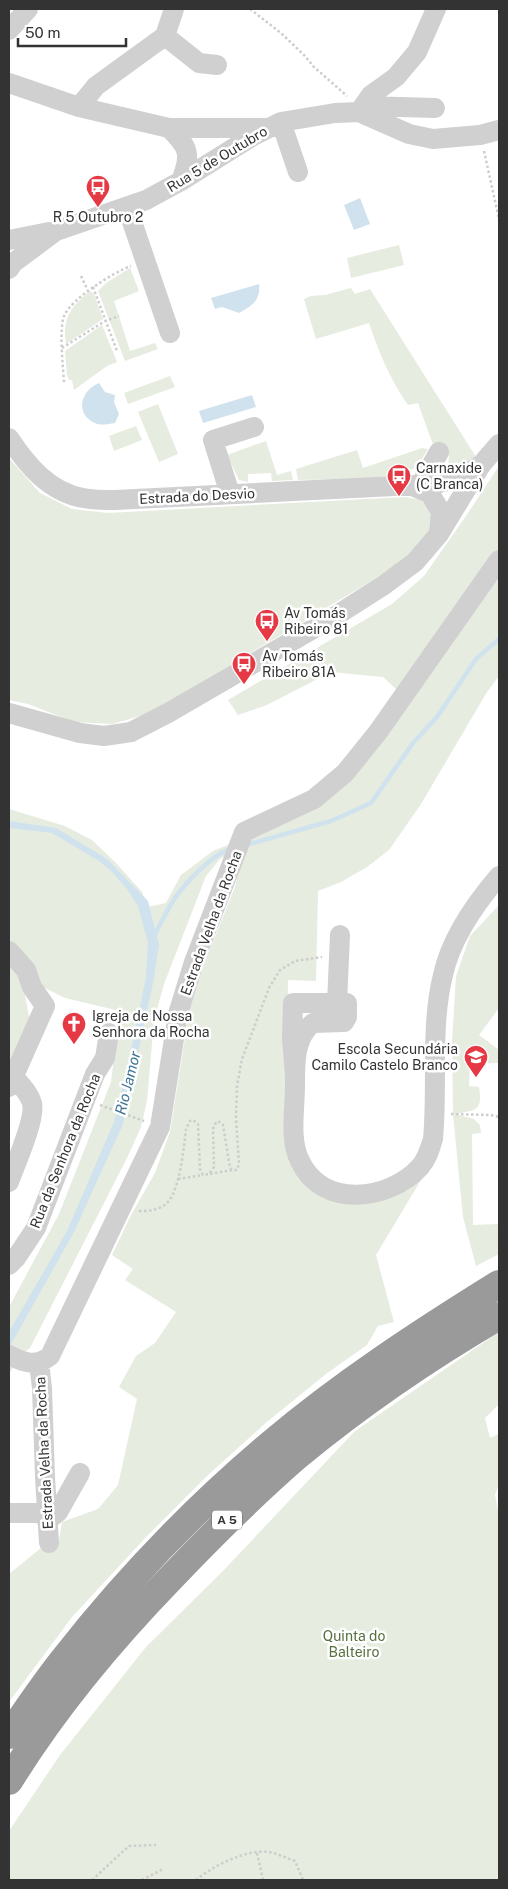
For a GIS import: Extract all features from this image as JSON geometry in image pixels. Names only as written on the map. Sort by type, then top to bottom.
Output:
[{"type":"highway","name":"A 5","points":[[9,1736],[41,1689],[86,1631],[169,1540],[270,1444],[342,1388],[415,1337],[499,1284]]},
{"type":"highway","name":"A 5","points":[[9,1781],[55,1714],[124,1626],[233,1514],[297,1456],[357,1410],[436,1355],[499,1316]]},
{"type":"street","points":[[9,30],[28,9]]},
{"type":"street","points":[[79,107],[96,86],[165,36],[174,9]]},
{"type":"street","points":[[362,109],[370,95],[396,76],[417,52],[436,9]]},
{"type":"street","points":[[165,36],[199,63],[217,65]]},
{"type":"street","points":[[9,83],[79,107],[169,128],[275,125],[298,172]]},
{"type":"street","points":[[362,109],[436,108]]},
{"type":"street","name":"Rua 5 de Outubro","points":[[9,270],[12,263],[56,231],[146,200],[181,181],[253,136],[275,125],[362,109],[409,134],[433,139],[490,132]]},
{"type":"street","points":[[490,132],[486,125],[499,118]]},
{"type":"street","points":[[169,128],[186,148],[188,163],[181,181]]},
{"type":"street","points":[[127,206],[170,333]]},
{"type":"street","points":[[9,240],[56,231]]},
{"type":"street","points":[[230,494],[212,440],[254,427]]},
{"type":"street","name":"Estrada do Desvio","points":[[9,438],[26,464],[52,486],[82,498],[115,500],[435,484],[459,478],[481,465]]},
{"type":"street","points":[[9,713],[80,733],[104,736],[131,732],[168,713],[337,615],[415,562],[439,534],[481,465],[499,444]]},
{"type":"street","points":[[439,452],[416,484],[430,494],[441,512],[439,534]]},
{"type":"street","name":"Estrada Velha da Rocha","points":[[13,1357],[25,1363],[39,1363],[50,1356],[160,1127],[178,1014],[194,962],[244,832],[314,800],[345,773],[378,732],[499,560]]},
{"type":"street","points":[[313,1023],[301,1036],[297,1046],[294,1135],[296,1151],[300,1162],[310,1176],[322,1185],[337,1192],[359,1196],[374,1194],[390,1188],[420,1167],[428,1156],[433,1140],[435,1116],[438,1000],[443,974],[451,949],[462,927],[499,876]]},
{"type":"street","points":[[337,1003],[340,934]]},
{"type":"street","points":[[9,951],[26,970],[32,987],[45,1006],[12,1082],[27,1092],[33,1106],[31,1119],[9,1182]]},
{"type":"street","points":[[293,1008],[300,1020],[313,1023],[344,1022],[347,1017],[348,1004],[293,1003],[292,1039],[295,1075]]},
{"type":"street","name":"Rua da Senhora da Rocha","points":[[9,1264],[16,1258],[36,1228],[95,1074],[105,1058],[109,1033]]},
{"type":"street","name":"Estrada Velha da Rocha","points":[[39,1363],[42,1388],[49,1543]]},
{"type":"street","points":[[9,1513],[47,1517],[58,1512],[80,1473]]},
{"type":"path","points":[[250,9],[281,33],[304,55],[314,68],[362,109]]},
{"type":"path","points":[[490,132],[499,220]]},
{"type":"path","points":[[64,382],[62,348],[64,316],[76,300],[93,287],[132,265]]},
{"type":"path","points":[[81,276],[88,291]]},
{"type":"path","points":[[93,287],[117,351]]},
{"type":"path","points":[[62,348],[106,320],[119,316]]},
{"type":"path","points":[[178,1179],[236,1170],[239,1164],[236,1119],[237,1086],[242,1059],[269,988],[280,970],[295,961],[316,957],[339,958]]},
{"type":"path","points":[[98,1104],[160,1127]]},
{"type":"path","points":[[435,1116],[453,1114],[499,1117]]},
{"type":"path","points":[[122,1206],[136,1211],[153,1210],[168,1202],[178,1179],[186,1129],[188,1123],[193,1120],[198,1124],[200,1169],[203,1175]]},
{"type":"path","points":[[209,1174],[214,1166],[213,1128],[214,1124],[218,1121],[223,1125],[230,1168],[232,1170]]},
{"type":"path","points":[[92,1880],[129,1846],[156,1844]]},
{"type":"path","points":[[196,1880],[206,1872],[242,1854],[268,1852],[295,1861],[303,1880]]},
{"type":"path","points":[[257,1853],[263,1880]]},
{"type":"path","points":[[142,1880],[163,1869]]},
{"type":"green space","points":[[399,245],[404,265],[351,278],[347,258]]},
{"type":"green space","points":[[130,268],[139,291],[114,301],[130,351],[155,343],[158,349],[125,361],[98,291],[106,283]]},
{"type":"green space","points":[[351,288],[355,294],[370,289],[476,457],[462,465],[451,467],[448,466],[449,456],[435,450],[418,403],[408,405],[386,366],[369,323],[316,339],[304,299]]},
{"type":"green space","points":[[90,291],[94,294],[103,319],[66,344],[65,327],[69,313]]},
{"type":"green space","points":[[102,325],[117,362],[107,366],[74,390],[72,380],[69,380],[67,375],[65,351]]},
{"type":"green space","points":[[170,376],[175,387],[128,404],[124,393]]},
{"type":"green space","points":[[158,404],[178,454],[159,462],[138,412]]},
{"type":"green space","points":[[136,426],[142,440],[114,451],[109,436]]},
{"type":"green space","points":[[266,441],[277,475],[291,471],[293,480],[272,481],[271,473],[248,474],[248,482],[239,480],[227,455]]},
{"type":"green space","points":[[422,448],[428,449],[420,462],[414,468],[405,472],[376,477],[298,480],[296,469],[357,450],[363,468]]},
{"type":"green space","points":[[9,458],[40,493],[72,509],[108,513],[404,497],[422,502],[433,516],[430,532],[408,557],[373,580],[148,714],[112,724],[74,722],[28,704],[9,700]]},
{"type":"green space","points":[[499,466],[499,548],[397,690],[383,677],[331,672],[267,705],[238,715],[228,700],[392,604],[424,576]]},
{"type":"green space","points":[[499,570],[499,676],[487,692],[421,804],[389,850],[367,867],[341,882],[318,891],[316,981],[288,980],[286,1119],[290,1154],[359,1204],[387,1199],[409,1189],[427,1170],[376,1255],[394,1322],[378,1326],[367,1345],[326,1374],[268,1421],[208,1475],[147,1536],[72,1617],[9,1702],[9,1574],[41,1548],[58,1546],[62,1522],[98,1509],[118,1485],[137,1399],[119,1387],[136,1356],[155,1343],[176,1312],[125,1280],[133,1269],[112,1255],[131,1215],[155,1173],[170,1132],[189,1012],[204,964],[235,887],[246,840],[325,799]]},
{"type":"green space","points":[[9,809],[65,826],[92,840],[142,892],[148,907],[166,903],[181,875],[213,851],[233,843],[232,852],[220,859],[206,876],[164,984],[154,1020],[147,1101],[141,1127],[30,1348],[22,1354],[9,1374],[9,1307],[59,1214],[111,1082],[120,1011],[65,998],[43,987],[25,995],[30,1022],[9,1063]]},
{"type":"green space","name":"Escola Secundária Camilo Castelo Branco","points":[[499,905],[499,1008],[479,1035],[499,1050],[499,1063],[470,1064],[469,1086],[479,1087],[480,1101],[476,1108],[455,1114],[474,1119],[480,1125],[481,1133],[472,1134],[473,1225],[499,1224],[499,1254],[476,1266],[463,1217],[453,1114],[452,1042],[456,976],[470,936]]},
{"type":"green space","name":"Quinta do Balteiro","points":[[499,1332],[499,1404],[485,1418],[490,1438],[499,1434],[499,1483],[495,1495],[499,1515],[499,1880],[9,1880],[9,1831],[60,1755],[146,1647],[222,1572],[355,1431]]},
{"type":"water","points":[[360,198],[370,224],[354,230],[344,205]]},
{"type":"water","points":[[259,284],[259,294],[255,302],[239,313],[222,307],[215,309],[211,298]]},
{"type":"water","points":[[99,383],[105,392],[115,395],[114,402],[119,414],[115,423],[97,424],[88,419],[84,414],[82,402],[84,396],[93,386]]},
{"type":"water","points":[[252,395],[256,407],[203,423],[199,411]]},
{"type":"water","name":"Rio Jamor","points":[[9,821],[56,828],[107,859],[148,901],[159,945],[154,978],[123,1124],[74,1232],[9,1348],[9,1332],[67,1231],[114,1122],[129,1061],[146,977],[148,943],[138,906],[127,889],[112,872],[99,861],[52,833],[9,828]]},
{"type":"waterway","points":[[246,845],[331,821],[371,803],[413,743],[437,717],[476,659],[499,639]]},
{"type":"waterway","points":[[154,936],[170,905],[184,886],[207,863],[231,849]]},
{"type":"place","name":"R 5 Outubro 2","points":[[98,208]]},
{"type":"place","name":"Carnaxide (C Branca)","points":[[399,497]]},
{"type":"place","name":"Av Tomás Ribeiro 81","points":[[267,642]]},
{"type":"place","name":"Av Tomás Ribeiro 81A","points":[[244,685]]},
{"type":"place","name":"Igreja de Nossa Senhora da Rocha","points":[[74,1045]]},
{"type":"place","name":"Escola Secundária Camilo Castelo Branco","points":[[476,1078]]}]
